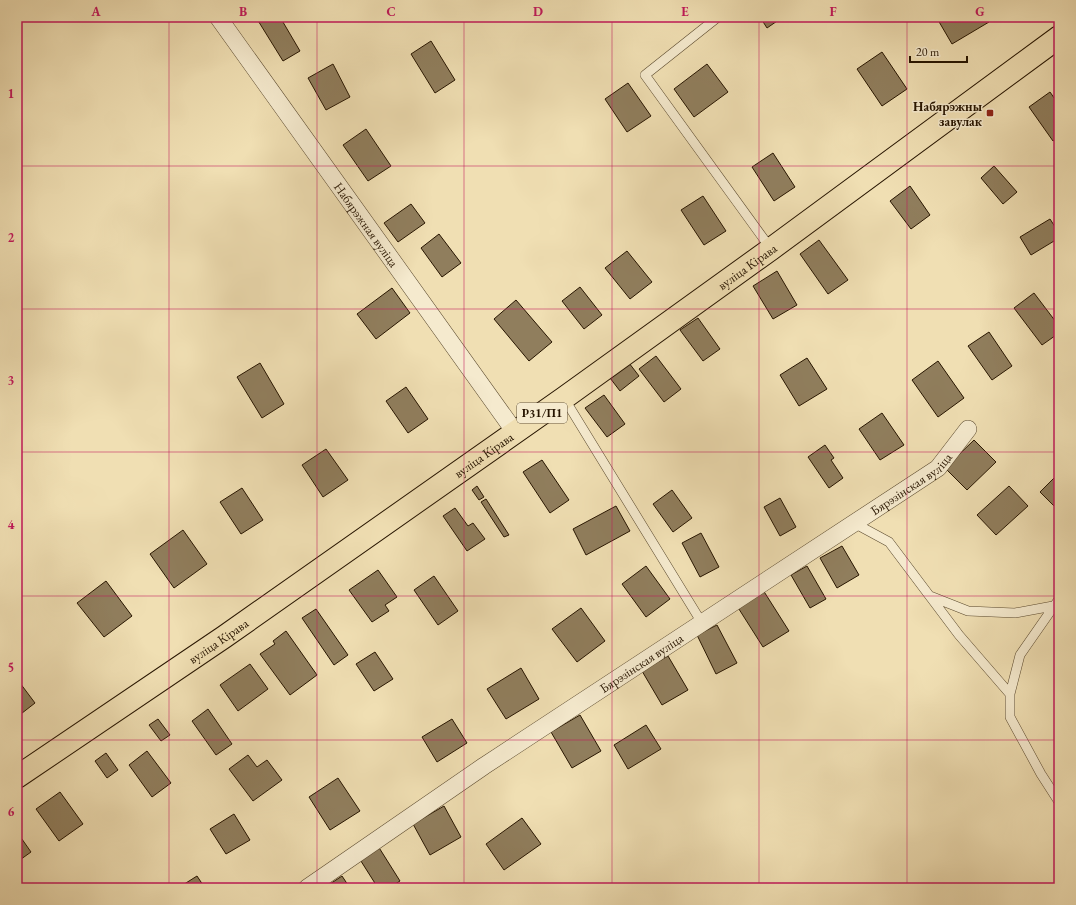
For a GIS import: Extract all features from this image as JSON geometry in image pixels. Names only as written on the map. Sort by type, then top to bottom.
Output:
[{"type":"main road","name":"вуліца Кірава","points":[[17,778],[224,637],[564,398],[771,249],[1059,36]]},
{"type":"street","name":"Набярэжная вуліца","points":[[218,17],[514,432]]},
{"type":"street","name":"Бярэзінская вуліца","points":[[307,888],[484,766],[938,468],[968,429]]},
{"type":"lane","points":[[718,17],[645,75],[771,249]]},
{"type":"lane","points":[[564,398],[702,622]]},
{"type":"lane","points":[[854,523],[889,542],[959,635],[1010,694]]},
{"type":"lane","points":[[930,596],[968,611],[1015,613],[1053,606]]},
{"type":"lane","points":[[1059,599],[1020,654],[1010,694],[1010,717],[1041,774],[1059,802]]},
{"type":"building","points":[[260,17],[280,17],[300,51],[283,61],[257,19]]},
{"type":"building","points":[[760,17],[783,17],[767,28]]},
{"type":"building","points":[[943,17],[986,17],[989,22],[952,44],[938,20]]},
{"type":"building","points":[[431,41],[455,80],[435,93],[411,54]]},
{"type":"building","points":[[882,52],[907,89],[882,106],[857,69]]},
{"type":"building","points":[[333,64],[350,97],[326,110],[308,78]]},
{"type":"building","points":[[707,64],[728,92],[694,117],[674,89]]},
{"type":"building","points":[[628,83],[651,116],[627,132],[605,99]]},
{"type":"building","points":[[1050,92],[1059,105],[1059,137],[1053,141],[1029,107]]},
{"type":"building","points":[[366,129],[391,166],[368,181],[343,145]]},
{"type":"building","points":[[773,153],[795,187],[774,201],[752,167]]},
{"type":"building","points":[[994,166],[1017,192],[1003,204],[981,178]]},
{"type":"building","points":[[910,186],[930,215],[911,229],[890,201]]},
{"type":"building","points":[[703,196],[726,231],[704,245],[681,210]]},
{"type":"building","points":[[411,204],[425,223],[398,242],[384,223]]},
{"type":"building","points":[[1050,219],[1059,233],[1059,238],[1031,255],[1020,237]]},
{"type":"building","points":[[439,234],[461,263],[442,277],[421,248]]},
{"type":"building","points":[[819,240],[848,280],[828,294],[800,254]]},
{"type":"building","points":[[627,251],[652,282],[630,299],[605,268]]},
{"type":"building","points":[[777,271],[797,305],[773,319],[753,286]]},
{"type":"building","points":[[580,287],[602,315],[584,329],[562,301]]},
{"type":"building","points":[[392,288],[410,313],[376,339],[357,314]]},
{"type":"building","points":[[1034,293],[1059,326],[1059,333],[1042,345],[1014,308]]},
{"type":"building","points":[[516,300],[552,342],[529,361],[494,319]]},
{"type":"building","points":[[698,318],[720,349],[703,361],[680,330]]},
{"type":"building","points":[[989,332],[1012,366],[992,380],[968,346]]},
{"type":"building","points":[[656,356],[681,389],[664,402],[639,369]]},
{"type":"building","points":[[807,358],[827,389],[799,406],[780,375]]},
{"type":"building","points":[[938,361],[964,398],[938,417],[912,380]]},
{"type":"building","points":[[260,363],[284,404],[262,418],[237,377]]},
{"type":"building","points":[[629,363],[639,376],[620,391],[610,378]]},
{"type":"building","points":[[406,387],[428,419],[408,433],[386,401]]},
{"type":"building","points":[[604,395],[625,424],[607,437],[585,408]]},
{"type":"building","points":[[882,413],[904,445],[880,460],[859,429]]},
{"type":"building","points":[[974,440],[996,462],[967,490],[945,468]]},
{"type":"building","points":[[825,445],[834,458],[831,460],[843,478],[829,488],[808,457]]},
{"type":"building","points":[[326,449],[348,480],[323,497],[302,465]]},
{"type":"building","points":[[542,460],[569,500],[550,513],[523,472]]},
{"type":"building","points":[[1056,476],[1059,479],[1059,511],[1040,492]]},
{"type":"building","points":[[477,486],[484,497],[479,500],[472,490]]},
{"type":"building","points":[[1009,486],[1028,506],[996,535],[977,515]]},
{"type":"building","points":[[242,488],[263,520],[241,534],[220,502]]},
{"type":"building","points":[[672,490],[692,518],[673,532],[653,504]]},
{"type":"building","points":[[780,498],[796,527],[780,536],[764,507]]},
{"type":"building","points":[[486,499],[509,535],[504,537],[481,502]]},
{"type":"building","points":[[616,506],[630,531],[586,555],[573,529]]},
{"type":"building","points":[[455,508],[468,526],[473,523],[485,539],[467,551],[443,516]]},
{"type":"building","points":[[183,530],[207,564],[174,588],[150,554]]},
{"type":"building","points":[[701,533],[719,567],[700,577],[682,543]]},
{"type":"building","points":[[842,546],[859,575],[837,588],[820,558]]},
{"type":"building","points":[[646,566],[670,599],[646,617],[622,584]]},
{"type":"building","points":[[807,566],[826,599],[810,608],[791,575]]},
{"type":"building","points":[[378,570],[397,597],[385,605],[389,611],[372,622],[349,590]]},
{"type":"building","points":[[434,576],[458,611],[438,625],[414,590]]},
{"type":"building","points":[[106,581],[132,616],[104,637],[77,603]]},
{"type":"building","points":[[763,590],[789,631],[763,647],[737,606]]},
{"type":"building","points":[[581,608],[605,641],[577,662],[552,629]]},
{"type":"building","points":[[316,609],[348,655],[334,665],[302,618]]},
{"type":"building","points":[[717,625],[737,663],[716,674],[697,635]]},
{"type":"building","points":[[286,631],[317,675],[290,695],[260,654],[275,644],[273,641]]},
{"type":"building","points":[[375,652],[393,679],[374,691],[356,664]]},
{"type":"building","points":[[668,656],[688,690],[662,705],[642,671]]},
{"type":"building","points":[[250,664],[268,689],[238,711],[220,685]]},
{"type":"building","points":[[521,668],[539,699],[506,719],[487,689]]},
{"type":"building","points":[[17,679],[35,703],[17,717]]},
{"type":"building","points":[[208,709],[232,744],[216,755],[192,721]]},
{"type":"building","points":[[580,715],[601,751],[572,768],[551,732]]},
{"type":"building","points":[[158,719],[170,735],[161,741],[149,725]]},
{"type":"building","points":[[452,719],[467,743],[437,762],[422,737]]},
{"type":"building","points":[[646,725],[661,749],[628,769],[614,745]]},
{"type":"building","points":[[147,751],[171,783],[152,797],[129,765]]},
{"type":"building","points":[[106,753],[118,770],[107,778],[95,761]]},
{"type":"building","points":[[248,755],[257,767],[267,760],[282,780],[253,801],[229,769]]},
{"type":"building","points":[[338,778],[360,811],[330,830],[309,797]]},
{"type":"building","points":[[60,792],[83,824],[59,841],[36,809]]},
{"type":"building","points":[[444,806],[461,837],[430,855],[413,824]]},
{"type":"building","points":[[234,814],[250,840],[226,854],[210,829]]},
{"type":"building","points":[[522,818],[541,844],[504,870],[486,844]]},
{"type":"building","points":[[17,832],[31,852],[17,862]]},
{"type":"building","points":[[378,846],[400,881],[389,888],[378,888],[359,858]]},
{"type":"building","points":[[197,876],[205,888],[178,888]]},
{"type":"building","points":[[342,876],[350,888],[324,888]]},
{"type":"place","name":"Набярэжны завулак","points":[[990,113]]}]
